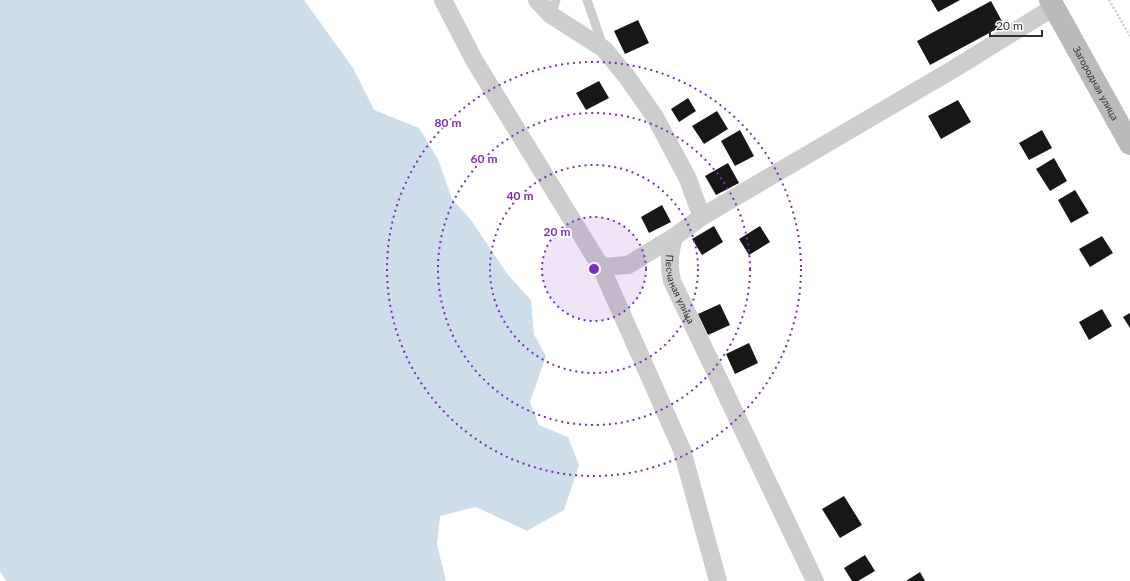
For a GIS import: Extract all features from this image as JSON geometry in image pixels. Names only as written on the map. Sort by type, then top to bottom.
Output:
[{"type":"street","points":[[443,0],[474,60],[601,267],[682,450],[718,581]]},
{"type":"street","points":[[537,0],[553,8],[604,49],[627,76],[655,117],[688,179],[698,207],[703,216]]},
{"type":"street","points":[[601,267],[628,265],[674,237],[703,216],[952,70],[1052,4]]},
{"type":"street","name":"Загородная улица","points":[[1052,4],[1130,144]]},
{"type":"street","name":"Песчаная улица","points":[[674,237],[670,252],[669,268],[672,281],[815,581]]},
{"type":"lane","points":[[587,0],[604,49]]},
{"type":"path","points":[[1109,0],[1130,36]]},
{"type":"water","points":[[0,0],[304,0],[353,68],[374,110],[419,128],[438,159],[452,199],[471,220],[508,275],[531,300],[534,335],[546,356],[530,402],[539,425],[568,437],[579,465],[564,510],[527,531],[476,507],[440,516],[437,544],[446,581],[6,581],[0,571]]},
{"type":"building","points":[[931,0],[960,0],[938,12]]},
{"type":"building","points":[[991,1],[1004,25],[930,65],[917,41]]},
{"type":"building","points":[[638,20],[649,43],[625,54],[614,31]]},
{"type":"building","points":[[599,81],[609,98],[586,110],[576,93]]},
{"type":"building","points":[[688,98],[696,111],[679,122],[671,109]]},
{"type":"building","points":[[958,100],[971,122],[941,139],[928,116]]},
{"type":"building","points":[[717,111],[728,129],[704,144],[692,126]]},
{"type":"building","points":[[740,130],[754,156],[735,166],[721,141]]},
{"type":"building","points":[[1042,130],[1052,148],[1029,160],[1019,143]]},
{"type":"building","points":[[1054,158],[1067,181],[1050,191],[1036,169]]},
{"type":"building","points":[[728,163],[739,183],[716,195],[705,176]]},
{"type":"building","points":[[1075,190],[1089,213],[1071,223],[1058,200]]},
{"type":"building","points":[[662,205],[671,222],[649,233],[641,217]]},
{"type":"building","points":[[714,226],[723,242],[702,255],[692,239]]},
{"type":"building","points":[[760,226],[770,242],[749,255],[739,239]]},
{"type":"building","points":[[1102,236],[1113,253],[1090,267],[1079,249]]},
{"type":"building","points":[[720,304],[730,325],[708,335],[698,314]]},
{"type":"building","points":[[1102,309],[1112,326],[1089,340],[1079,322]]},
{"type":"building","points":[[1130,313],[1130,328],[1123,317]]},
{"type":"building","points":[[749,343],[758,363],[735,374],[726,354]]},
{"type":"building","points":[[844,496],[862,525],[840,538],[822,509]]},
{"type":"building","points":[[865,555],[875,571],[858,581],[852,581],[844,568]]},
{"type":"building","points":[[920,572],[925,581],[906,581]]}]
